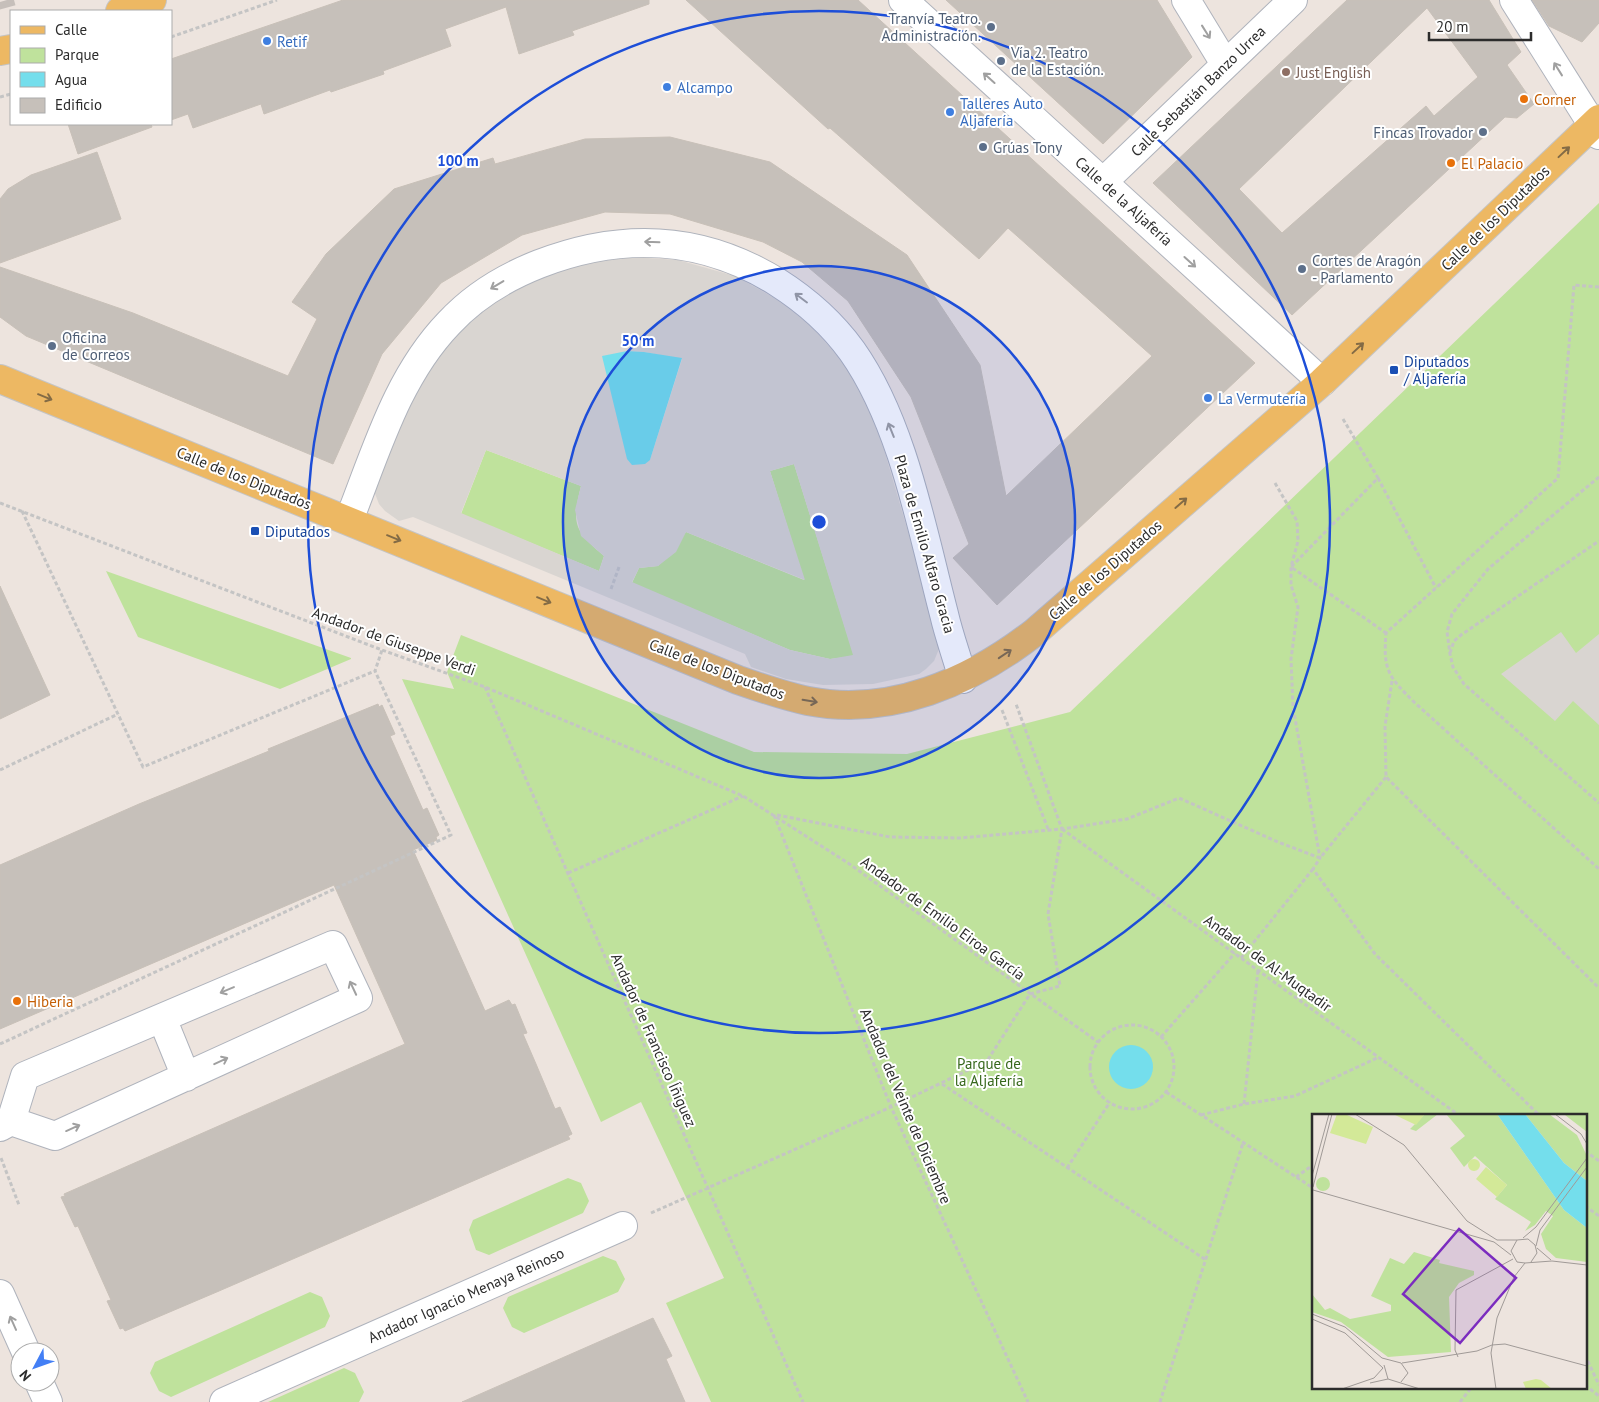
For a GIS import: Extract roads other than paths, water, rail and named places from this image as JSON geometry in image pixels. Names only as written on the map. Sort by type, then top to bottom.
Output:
[{"type":"main road","points":[[123,10],[152,0]]},
{"type":"main road","name":"Calle de los Diputados","points":[[0,379],[696,663],[778,694],[809,701],[840,704],[867,703],[934,690],[963,678],[1008,654],[1322,382],[1597,126]]},
{"type":"street","name":"Calle de la Aljafería","points":[[903,0],[1322,382]]},
{"type":"street","points":[[1186,0],[1226,64]]},
{"type":"street","name":"Calle Sebastián Banzo Urrea","points":[[1102,182],[1293,0]]},
{"type":"street","points":[[1514,0],[1597,126]]},
{"type":"street","name":"Plaza de Emilio Alfaro Gracia","points":[[349,520],[384,431],[415,366],[449,322],[471,302],[520,272],[590,248],[645,242],[676,243],[718,253],[760,272],[802,298],[832,325],[854,354],[878,397],[900,454],[925,533],[944,617],[963,678]]},
{"type":"street","points":[[333,945],[358,998],[186,1077],[55,1136],[6,1124],[25,1076],[333,945]]},
{"type":"street","points":[[162,1018],[186,1077]]},
{"type":"street","name":"Andador Ignacio Menaya Reinoso","points":[[224,1402],[623,1226]]},
{"type":"street","points":[[0,1294],[22,1342]]},
{"type":"water","points":[[627,351],[682,358],[650,460],[645,464],[632,465],[627,459],[602,356]]},
{"type":"water","points":[[1127,1045],[1135,1045],[1147,1051],[1153,1067],[1147,1083],[1135,1089],[1127,1089],[1115,1083],[1109,1071],[1109,1063],[1115,1051]]},
{"type":"tunnel","points":[[0,2],[2,9]]},
{"type":"place","name":"Tranvía Teatro. Administración.","points":[[991,27]]},
{"type":"place","name":"Retif","points":[[267,41]]},
{"type":"place","name":"Vía 2. Teatro de la Estación.","points":[[1001,61]]},
{"type":"place","name":"Just English","points":[[1286,72]]},
{"type":"place","name":"Alcampo","points":[[667,87]]},
{"type":"place","name":"Corner","points":[[1524,99]]},
{"type":"place","name":"Talleres Auto Aljafería","points":[[950,112]]},
{"type":"place","name":"Fincas Trovador","points":[[1483,132]]},
{"type":"place","name":"Grúas Tony","points":[[983,147]]},
{"type":"place","name":"El Palacio","points":[[1451,163]]},
{"type":"place","name":"Cortes de Aragón - Parlamento","points":[[1302,269]]},
{"type":"place","name":"Oficina de Correos","points":[[52,346]]},
{"type":"place","name":"Diputados / Aljafería","points":[[1394,370]]},
{"type":"place","name":"La Vermutería","points":[[1208,398]]},
{"type":"place","name":"Diputados","points":[[255,531]]},
{"type":"place","name":"Hiberia","points":[[17,1001]]},
{"type":"park label","name":"Parque de la Aljafería","points":[[989,1072]]}]
